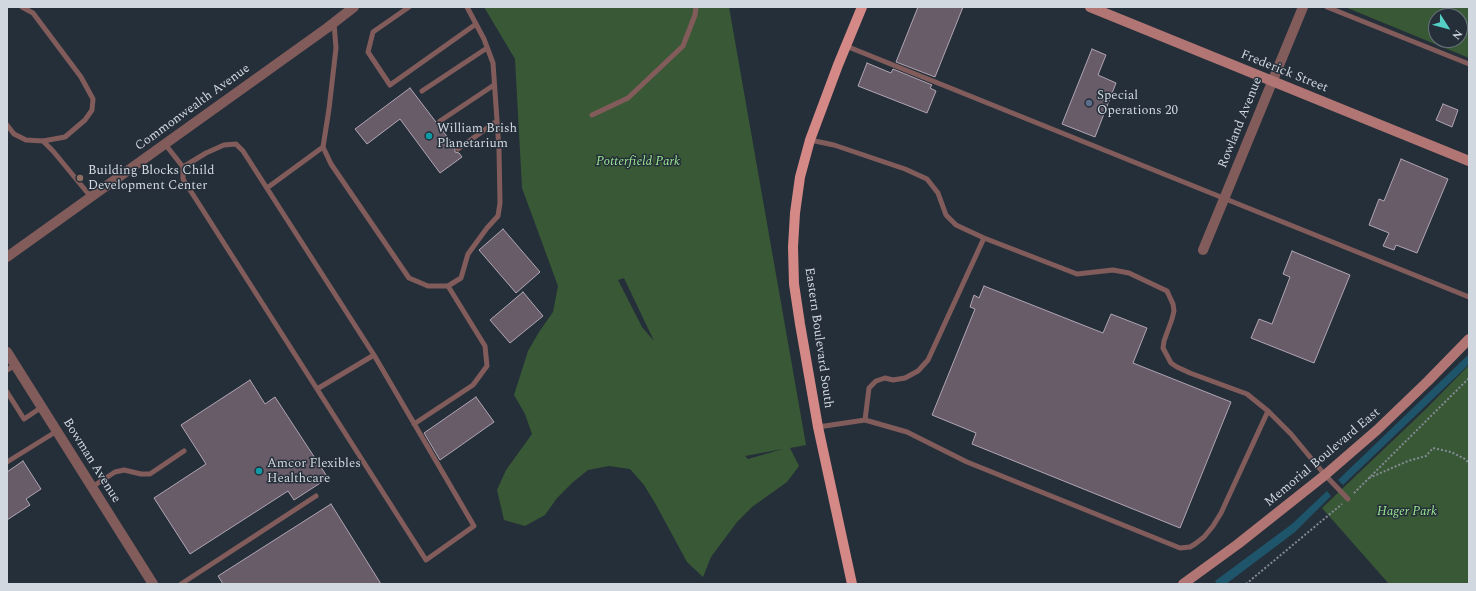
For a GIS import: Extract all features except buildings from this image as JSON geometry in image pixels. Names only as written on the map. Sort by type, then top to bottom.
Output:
[{"type":"main road","name":"Eastern Boulevard South","points":[[852,584],[818,427],[794,284],[793,247],[795,213],[800,177],[810,140],[862,7]]},
{"type":"main road","name":"Frederick Street","points":[[1090,7],[1108,10],[1272,81],[1469,161]]},
{"type":"main road","name":"Memorial Boulevard East","points":[[1183,584],[1238,544],[1325,475],[1378,430],[1428,382],[1469,339]]},
{"type":"street","name":"Commonwealth Avenue","points":[[7,257],[334,23],[354,7]]},
{"type":"street","name":"Rowland Avenue","points":[[1203,250],[1303,7]]},
{"type":"street","name":"Bowman Avenue","points":[[7,352],[11,368],[42,407],[153,584]]},
{"type":"lane","points":[[7,125],[14,134],[26,140],[43,141],[65,137],[85,120],[92,110],[93,99],[81,77],[33,13],[22,7]]},
{"type":"lane","points":[[409,7],[374,32],[368,52],[390,85],[476,24]]},
{"type":"lane","points":[[334,23],[336,48],[324,147],[331,164],[409,278],[428,286],[448,286],[461,278],[468,254],[498,216],[500,203],[499,149],[493,63],[476,24],[466,7]]},
{"type":"lane","points":[[592,115],[628,98],[683,46],[695,15],[696,7]]},
{"type":"lane","points":[[1327,7],[1469,64]]},
{"type":"lane","points":[[846,46],[1469,297]]},
{"type":"lane","points":[[422,91],[487,48]]},
{"type":"lane","points":[[440,121],[494,84]]},
{"type":"lane","points":[[458,148],[497,121]]},
{"type":"lane","points":[[810,140],[834,145],[927,179],[938,193],[946,215],[956,225],[984,238],[1076,274],[1113,270],[1130,273],[1167,291],[1173,304],[1174,311],[1163,348],[1171,363],[1190,373],[1247,394],[1268,411],[1291,434],[1325,475],[1348,499]]},
{"type":"lane","points":[[43,141],[91,197]]},
{"type":"lane","points":[[165,144],[183,167],[183,179],[426,560],[474,526],[374,355],[243,151],[236,144],[224,144],[183,167]]},
{"type":"lane","points":[[267,188],[324,147]]},
{"type":"lane","points":[[865,420],[869,388],[876,381],[881,378],[893,380],[905,378],[918,371],[928,360],[984,238]]},
{"type":"lane","points":[[414,424],[473,385],[487,366],[485,346],[448,286]]},
{"type":"lane","points":[[317,389],[374,355]]},
{"type":"lane","points":[[7,392],[24,418],[42,407]]},
{"type":"lane","points":[[818,427],[865,420],[907,432],[967,462],[1180,548],[1190,547],[1195,544],[1204,537],[1213,526],[1221,513],[1268,411]]},
{"type":"lane","points":[[7,462],[57,431]]},
{"type":"lane","points":[[92,487],[115,472],[124,470],[141,474],[150,474],[184,451]]},
{"type":"lane","points":[[181,584],[316,496]]},
{"type":"path","points":[[1246,584],[1348,499],[1469,378]]},
{"type":"path","points":[[1366,480],[1408,461],[1426,456],[1433,448],[1451,452],[1466,459],[1469,463]]},
{"type":"green space","name":"Potterfield Park","points":[[484,7],[729,7],[806,445],[790,448],[799,466],[787,482],[752,507],[737,522],[711,557],[703,577],[687,562],[644,485],[630,469],[609,466],[588,470],[557,498],[545,515],[525,526],[504,520],[497,490],[506,470],[532,434],[525,414],[514,395],[528,351],[553,312],[558,286],[522,188],[515,59]],"holes":[[[624,278],[654,341],[642,327],[618,280]],[[783,449],[748,459],[745,456]]]},
{"type":"green space","points":[[1345,7],[1469,7],[1469,58],[1445,48],[1468,48],[1468,8],[1428,8],[1428,41]]},
{"type":"green space","name":"Hager Park","points":[[1469,365],[1469,584],[1389,584],[1322,508],[1427,408]]},
{"type":"water","points":[[1469,354],[1469,364],[1462,371],[1343,485],[1338,480]]},
{"type":"water","points":[[1327,491],[1331,496],[1295,532],[1226,584],[1217,584],[1215,581],[1292,524]]},
{"type":"place","name":"Special Operations 20","points":[[1089,103]]},
{"type":"place","name":"William Brish Planetarium","points":[[429,136]]},
{"type":"place","name":"Building Blocks Child Development Center","points":[[80,178]]},
{"type":"place","name":"Amcor Flexibles Healthcare","points":[[259,471]]}]
